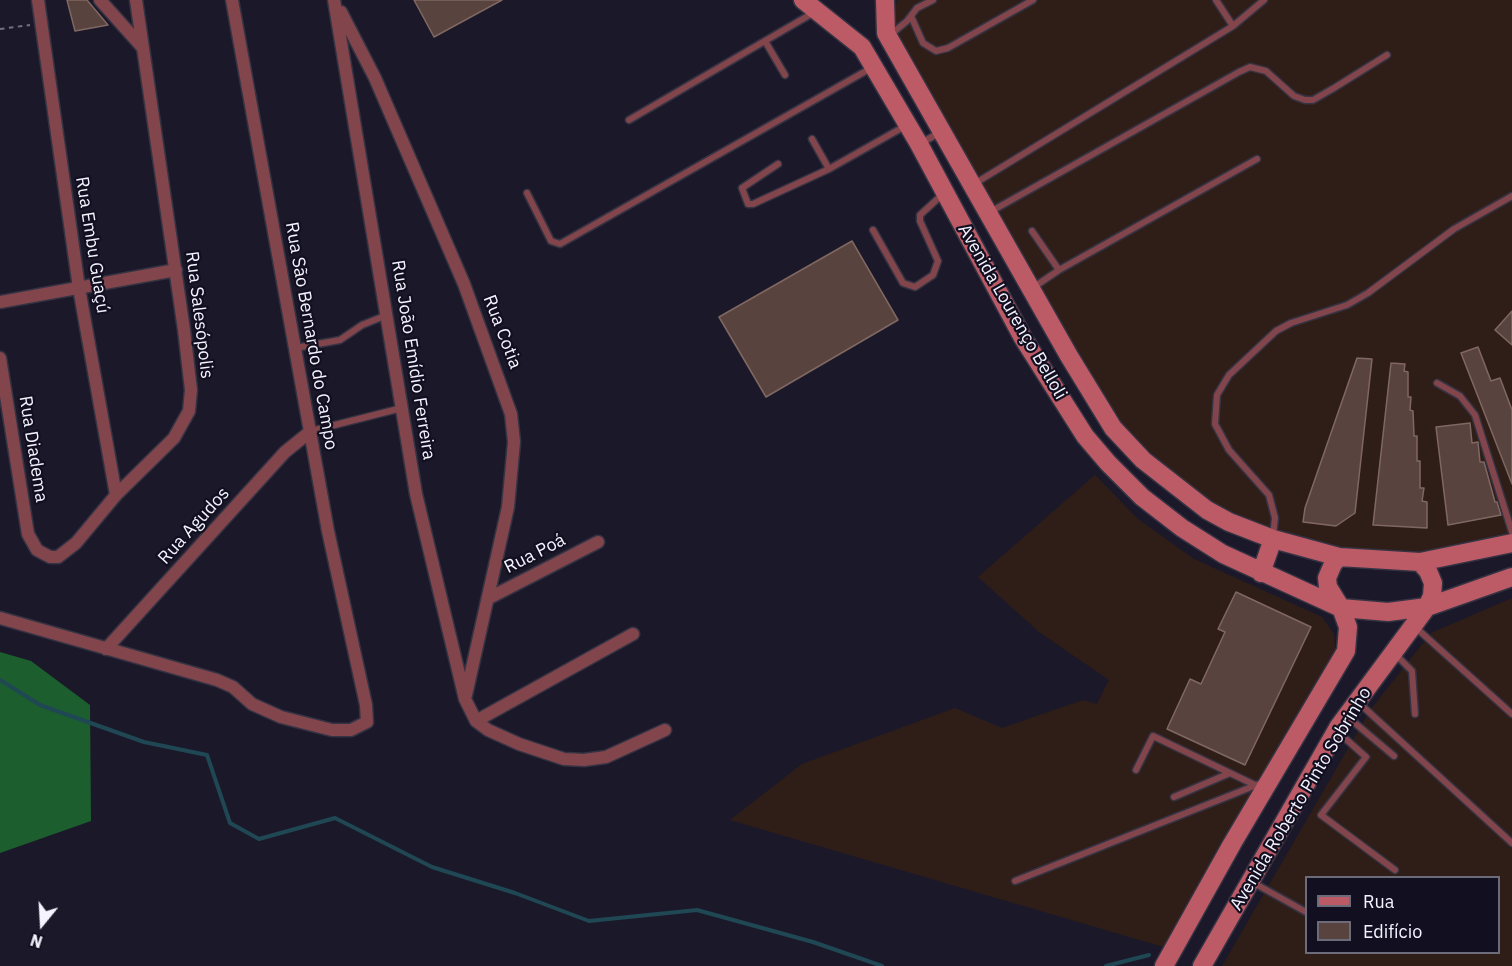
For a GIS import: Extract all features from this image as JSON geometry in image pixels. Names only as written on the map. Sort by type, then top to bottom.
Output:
[{"type":"street","name":"Rua Embu Guaçú","points":[[38,0],[79,288],[116,495]]},
{"type":"street","points":[[100,0],[144,49]]},
{"type":"street","name":"Rua Salesópolis","points":[[33,545],[50,557],[66,552],[116,495],[174,438],[189,411],[191,390],[176,270],[136,0]]},
{"type":"street","name":"Rua São Bernardo do Campo","points":[[106,649],[217,680],[233,687],[266,711],[300,723],[351,730],[367,722],[366,705],[295,348],[232,0]]},
{"type":"street","name":"Rua João Emídio Ferreira","points":[[334,0],[417,494],[465,699],[476,721]]},
{"type":"street","name":"Rua Cotia","points":[[334,0],[375,78],[448,246],[497,368],[511,414],[514,442],[513,473],[489,598],[465,699]]},
{"type":"street","name":"Avenida Lourenço Belloli","points":[[885,0],[884,20],[888,37],[1113,428],[1143,460],[1208,510],[1229,522],[1273,540],[1339,557],[1420,562],[1512,543]]},
{"type":"street","name":"Avenida Lourenço Belloli","points":[[809,6],[853,38],[873,67],[919,144],[1023,338],[1086,436],[1108,464],[1142,497],[1182,528],[1223,554],[1341,608],[1388,612],[1427,607],[1511,579]]},
{"type":"street","points":[[0,302],[176,270]]},
{"type":"street","name":"Rua Diadema","points":[[0,358],[24,513],[33,545]]},
{"type":"street","name":"Rua Agudos","points":[[106,649],[285,452],[311,431]]},
{"type":"street","points":[[1262,573],[1273,540]]},
{"type":"street","name":"Rua Poá","points":[[489,598],[598,542]]},
{"type":"street","name":"Avenida Roberto Pinto Sobrinho","points":[[1166,966],[1263,782],[1346,651],[1348,627],[1341,608],[1328,587],[1327,578],[1339,557]]},
{"type":"street","points":[[1420,562],[1433,583],[1432,596],[1427,607]]},
{"type":"street","name":"Avenida Roberto Pinto Sobrinho","points":[[1202,966],[1347,716],[1427,607]]},
{"type":"street","points":[[0,618],[106,649]]},
{"type":"street","points":[[633,634],[476,721],[488,730],[519,744],[564,759],[584,760],[606,757],[665,730]]},
{"type":"lane","points":[[888,37],[917,8],[933,0]]},
{"type":"lane","points":[[911,16],[923,42],[936,51],[948,48],[1033,0]]},
{"type":"lane","points":[[1216,0],[1233,26]]},
{"type":"lane","points":[[973,185],[1233,26],[1264,0]]},
{"type":"lane","points":[[629,120],[765,41],[809,6]]},
{"type":"lane","points":[[765,41],[785,75]]},
{"type":"lane","points":[[988,213],[1250,67],[1266,71],[1294,96],[1305,100],[1313,99],[1334,88],[1387,55]]},
{"type":"lane","points":[[527,193],[551,241],[560,244],[873,67]]},
{"type":"lane","points":[[778,164],[742,188],[748,204],[753,204],[829,169],[908,125]]},
{"type":"lane","points":[[919,144],[942,132]]},
{"type":"lane","points":[[812,139],[829,169]]},
{"type":"lane","points":[[1031,289],[1059,270],[1257,159]]},
{"type":"lane","points":[[873,230],[903,284],[915,286],[933,275],[938,261],[920,221],[920,215],[945,193]]},
{"type":"lane","points":[[1273,540],[1275,518],[1269,495],[1228,450],[1215,424],[1217,395],[1229,375],[1276,331],[1291,323],[1347,305],[1361,297],[1455,229],[1512,196]]},
{"type":"lane","points":[[1032,231],[1059,270]]},
{"type":"lane","points":[[295,348],[340,340],[362,325],[388,314]]},
{"type":"lane","points":[[1437,383],[1460,396],[1475,415],[1512,532]]},
{"type":"lane","points":[[311,431],[403,407]]},
{"type":"lane","points":[[1414,626],[1512,714]]},
{"type":"lane","points":[[1393,651],[1412,671],[1414,714]]},
{"type":"lane","points":[[1347,716],[1394,756]]},
{"type":"lane","points":[[1347,716],[1512,843]]},
{"type":"lane","points":[[1347,716],[1366,757],[1321,815],[1395,870]]},
{"type":"lane","points":[[1136,770],[1154,736],[1230,773],[1263,782]]},
{"type":"lane","points":[[1174,797],[1230,773]]},
{"type":"lane","points":[[1015,881],[1263,782]]},
{"type":"lane","points":[[1251,881],[1305,911]]},
{"type":"path","points":[[0,29],[41,23]]},
{"type":"shaded area","points":[[897,0],[1512,0],[1512,539],[1441,555],[1361,556],[1282,539],[1214,506],[1166,472],[1129,434],[1096,386],[893,25]]},
{"type":"shaded area","points":[[1095,475],[1138,519],[1194,559],[1322,617],[1334,634],[1336,658],[1167,948],[730,820],[802,764],[955,708],[1002,728],[1083,700],[1097,704],[1109,680],[1039,632],[978,577]]},
{"type":"shaded area","points":[[1512,598],[1512,966],[1222,966],[1371,709],[1431,633]]},
{"type":"green space","points":[[0,652],[31,661],[90,705],[91,821],[0,853]]},
{"type":"building","points":[[67,0],[87,0],[108,25],[75,31]]},
{"type":"building","points":[[414,0],[502,0],[434,37]]},
{"type":"building","points":[[852,241],[898,320],[766,397],[719,317]]},
{"type":"building","points":[[1512,311],[1512,345],[1495,330]]},
{"type":"building","points":[[1478,347],[1491,381],[1500,378],[1512,410],[1512,484],[1461,353]]},
{"type":"building","points":[[1357,358],[1372,359],[1355,513],[1336,526],[1303,522],[1305,508]]},
{"type":"building","points":[[1391,363],[1405,364],[1404,371],[1408,372],[1408,397],[1411,397],[1410,410],[1413,411],[1414,436],[1417,436],[1417,461],[1420,461],[1420,488],[1424,488],[1422,501],[1427,502],[1427,528],[1373,525]]},
{"type":"building","points":[[1470,423],[1472,443],[1478,442],[1480,462],[1484,462],[1501,515],[1448,525],[1436,427]]},
{"type":"building","points":[[1236,592],[1311,627],[1245,765],[1167,729],[1190,679],[1201,684],[1225,632],[1218,629]]},
{"type":"waterway","points":[[0,680],[40,705],[144,742],[207,755],[230,823],[259,839],[335,818],[432,867],[515,893],[589,921],[697,910],[813,942],[882,966]]},
{"type":"waterway","points":[[1106,966],[1149,955]]}]
